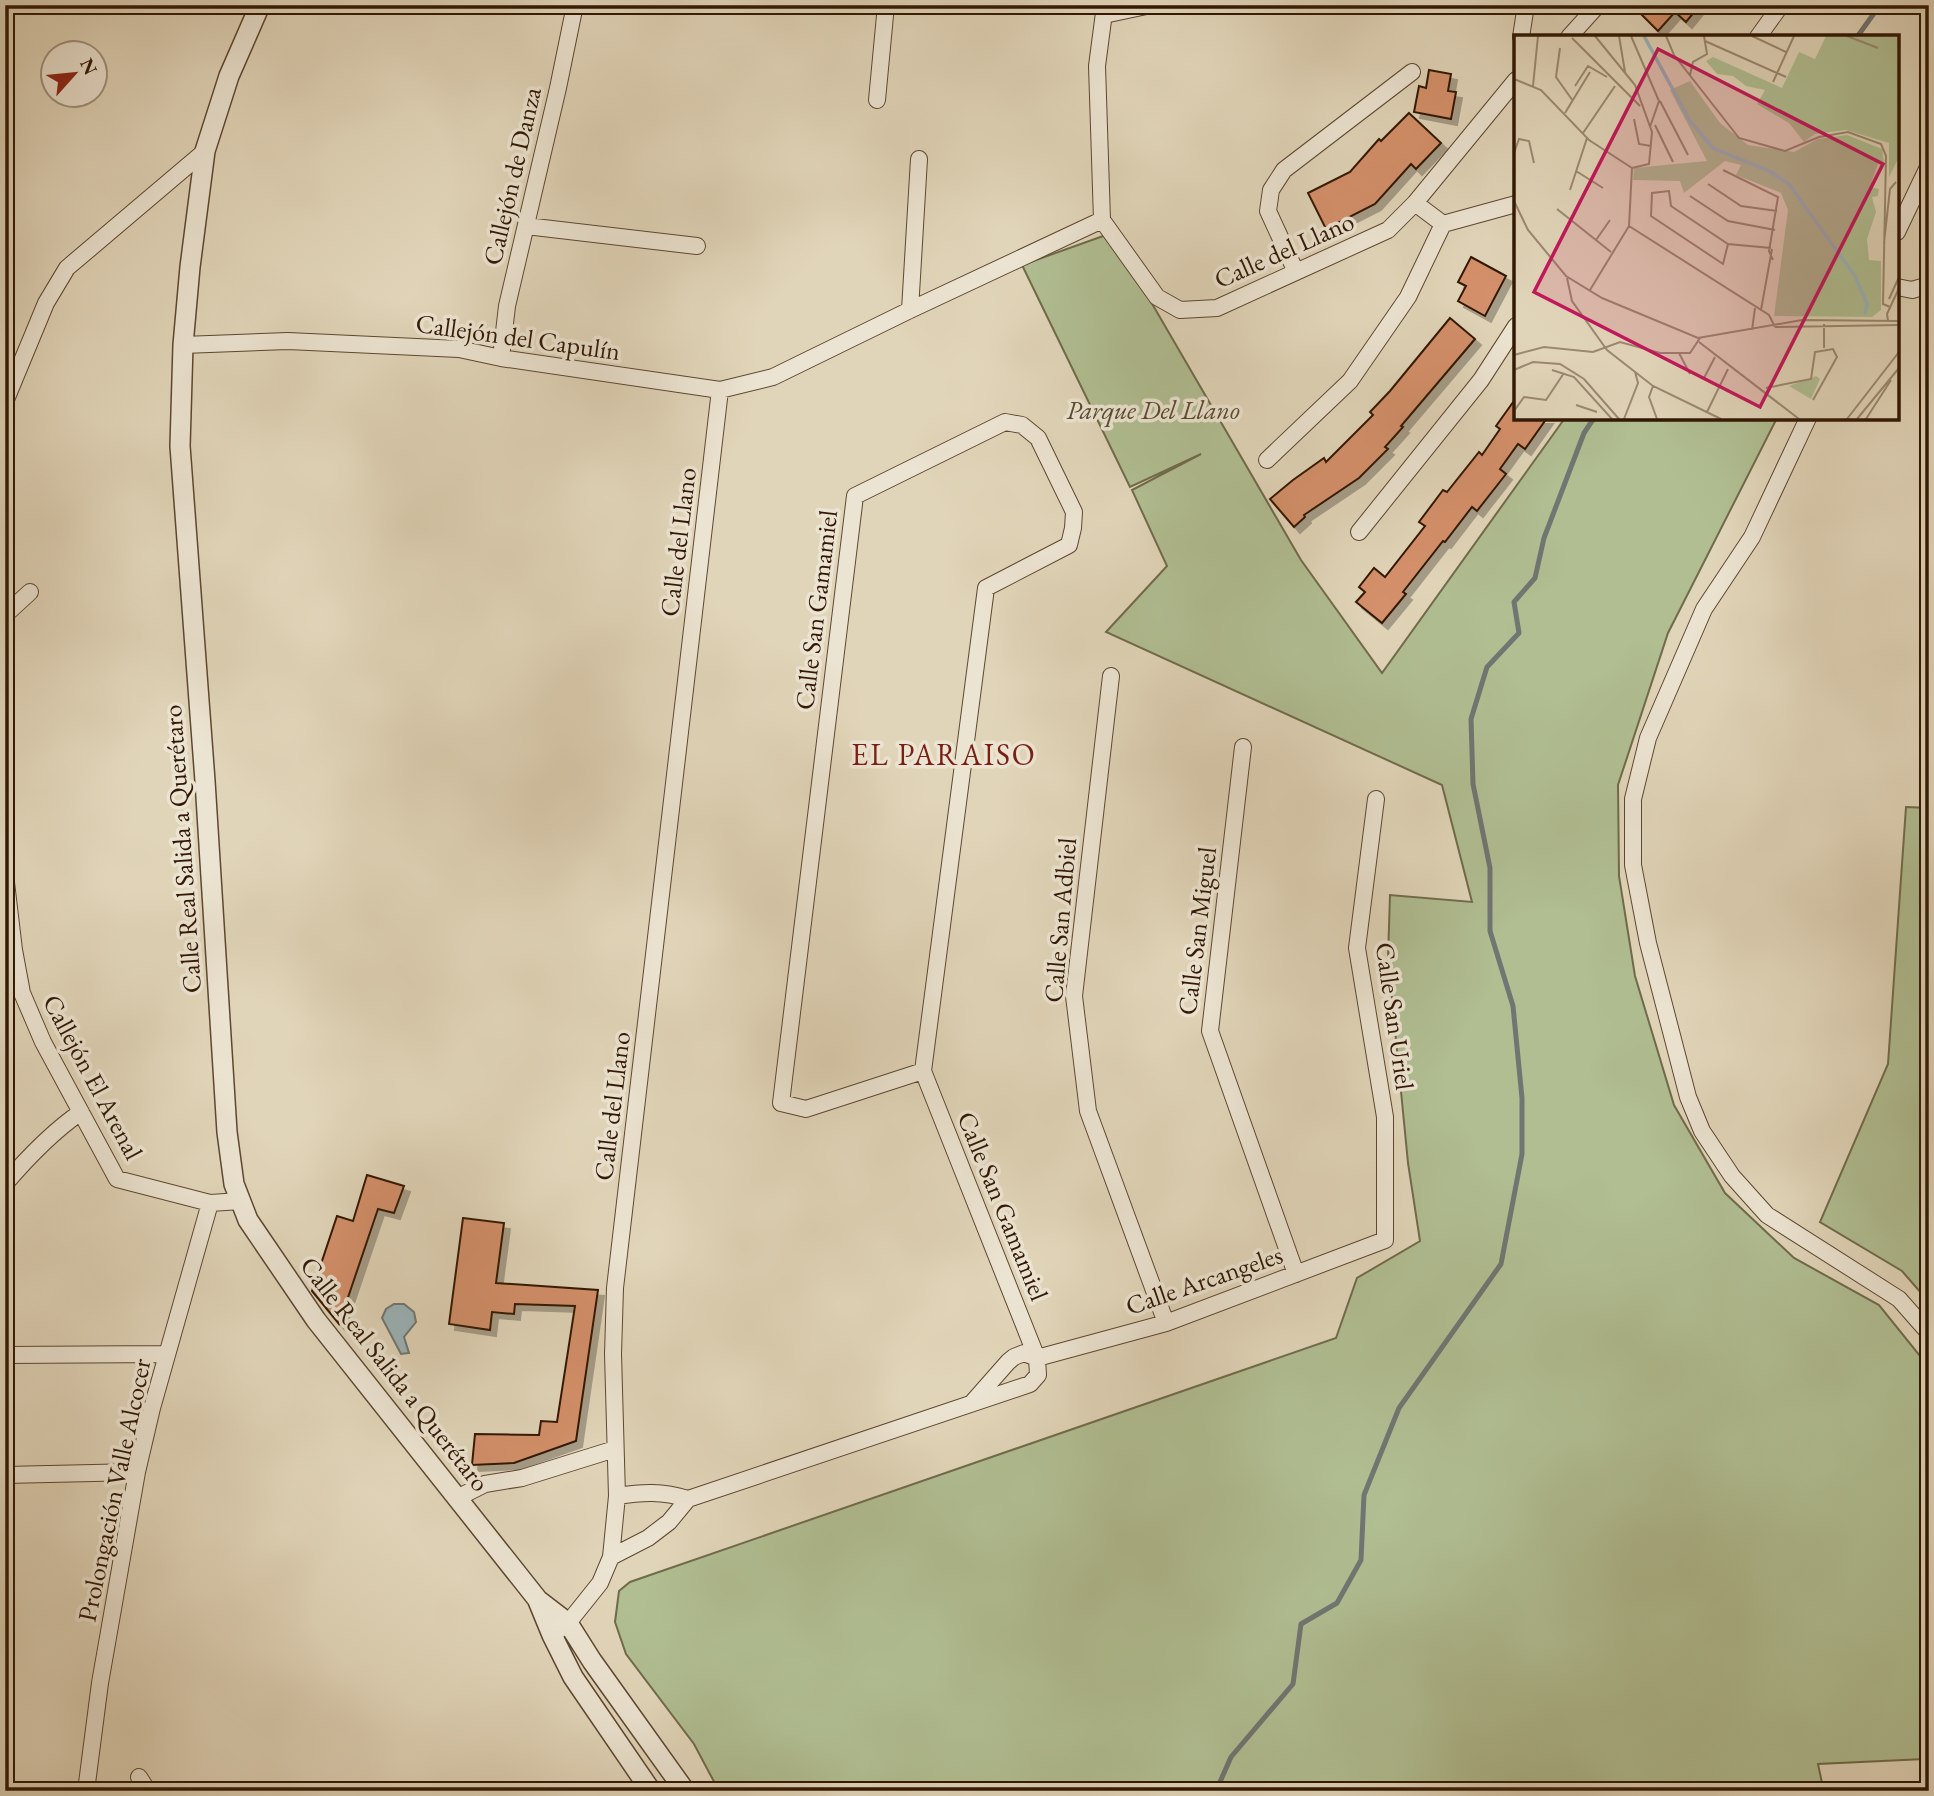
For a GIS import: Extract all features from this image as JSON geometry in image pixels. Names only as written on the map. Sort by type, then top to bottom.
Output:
[{"type":"street","name":"Calle Real Salida a Querétaro","points":[[260,5],[229,76],[205,151],[183,345],[181,460],[228,1132],[234,1184],[248,1220],[316,1320],[538,1600],[568,1623],[685,1791]]},
{"type":"street","name":"Callejón de Danza","points":[[501,358],[507,306],[575,5]]},
{"type":"street","points":[[877,100],[886,5]]},
{"type":"street","points":[[720,390],[774,377],[1102,220],[1097,66],[1104,10],[1152,5]]},
{"type":"street","points":[[1521,35],[1526,5]]},
{"type":"street","points":[[1571,35],[1598,5]]},
{"type":"street","points":[[1759,35],[1781,5]]},
{"type":"street","points":[[1296,272],[1268,211],[1271,190],[1284,170],[1412,72]]},
{"type":"street","name":"Calle del Llano","points":[[1102,220],[1157,297],[1180,310],[1217,308],[1388,230],[1415,203],[1514,79]]},
{"type":"street","points":[[5,401],[46,303],[67,268],[205,151]]},
{"type":"street","points":[[910,310],[919,159]]},
{"type":"street","points":[[1899,228],[1929,165]]},
{"type":"street","points":[[1415,203],[1443,224]]},
{"type":"street","points":[[1267,460],[1350,381],[1408,297],[1443,224],[1514,205]]},
{"type":"street","points":[[526,226],[698,246]]},
{"type":"street","points":[[1899,287],[1912,290],[1929,285]]},
{"type":"street","points":[[1359,532],[1481,380],[1514,329]]},
{"type":"street","name":"Callejón del Capulín","points":[[183,345],[301,342],[459,349],[501,358],[720,390]]},
{"type":"street","name":"Calle del Llano","points":[[552,1635],[568,1623],[600,1583],[611,1557],[617,1496],[612,1354],[615,1288],[720,390]]},
{"type":"street","points":[[1807,420],[1752,537],[1704,609],[1648,738],[1633,799],[1633,865],[1648,943],[1688,1097],[1702,1131],[1732,1176],[1767,1215],[1899,1299],[1929,1333]]},
{"type":"street","name":"Calle San Gamamiel","points":[[923,1072],[806,1109],[780,1103],[855,496],[1005,422],[1022,425],[1038,438],[1074,512],[1073,528],[1069,545],[986,587],[923,1072],[1037,1358]]},
{"type":"street","points":[[5,615],[30,592]]},
{"type":"street","name":"Calle San Adbiel","points":[[1111,676],[1074,996],[1088,1111],[1166,1323]]},
{"type":"street","name":"Calle San Miguel","points":[[1243,747],[1210,1031],[1296,1274]]},
{"type":"street","name":"Calle San Uriel","points":[[1377,799],[1357,948],[1385,1116],[1385,1240]]},
{"type":"street","name":"Callejón El Arenal","points":[[5,874],[22,993],[43,1042],[117,1179],[211,1203],[241,1201]]},
{"type":"street","points":[[5,1184],[26,1158],[81,1112]]},
{"type":"street","name":"Prolongación Valle Alcocer","points":[[86,1791],[100,1683],[137,1472],[152,1408],[211,1203]]},
{"type":"street","name":"Calle Arcangeles","points":[[969,1405],[1014,1357],[1024,1353],[1037,1358],[1166,1323],[1385,1240]]},
{"type":"street","points":[[5,1355],[167,1354]]},
{"type":"street","name":"Calle Arcangeles","points":[[617,1496],[644,1492],[669,1493],[688,1499],[1030,1384],[1038,1375],[1037,1358]]},
{"type":"street","points":[[457,1498],[485,1484],[522,1478],[615,1449]]},
{"type":"street","points":[[5,1475],[137,1472]]},
{"type":"street","points":[[611,1557],[648,1538],[669,1522],[688,1499]]},
{"type":"street","name":"Calle Real Salida a Querétaro","points":[[538,1600],[573,1677],[651,1791]]},
{"type":"green space","name":"Parque Del Llano","points":[[1106,235],[1147,295],[1301,560],[1382,673],[1564,420],[1776,420],[1668,633],[1618,785],[1619,876],[1635,976],[1674,1105],[1725,1193],[1794,1258],[1879,1305],[1929,1367],[1929,1766],[1925,1759],[1818,1764],[1822,1783],[1742,1783],[1744,1791],[719,1791],[694,1744],[626,1654],[615,1622],[619,1591],[630,1582],[1336,1338],[1357,1278],[1420,1241],[1408,1163],[1388,958],[1390,895],[1472,902],[1442,785],[1106,632],[1167,566],[1132,490],[1201,454],[1130,487],[1022,265]]},
{"type":"green space","points":[[1906,807],[1929,808],[1929,1302],[1902,1271],[1820,1222],[1888,1064]]},
{"type":"water","points":[[394,1304],[404,1304],[414,1312],[416,1322],[404,1337],[409,1353],[401,1354],[382,1318],[386,1309]]},
{"type":"building","points":[[1632,5],[1700,5],[1686,22],[1675,12],[1658,31]]},
{"type":"building","points":[[1429,70],[1451,74],[1448,91],[1456,92],[1451,119],[1414,112],[1419,86],[1426,88]]},
{"type":"building","points":[[1409,113],[1441,143],[1416,169],[1411,164],[1375,204],[1326,229],[1308,193],[1350,172],[1379,139],[1381,141]]},
{"type":"building","points":[[1471,257],[1506,276],[1485,316],[1458,301],[1466,286],[1458,282]]},
{"type":"building","points":[[1450,318],[1475,339],[1401,426],[1403,427],[1385,447],[1388,449],[1359,478],[1304,515],[1294,527],[1270,499],[1324,458],[1326,462],[1373,415],[1370,412]]},
{"type":"building","points":[[1514,401],[1514,420],[1546,420],[1525,449],[1518,444],[1500,469],[1506,474],[1477,511],[1472,507],[1445,542],[1443,541],[1382,623],[1356,602],[1365,592],[1359,587],[1374,568],[1385,577],[1425,526],[1419,522],[1443,490],[1447,492],[1479,452],[1482,455],[1500,429],[1496,426]]},
{"type":"building","points":[[367,1175],[404,1186],[394,1213],[378,1209],[339,1324],[312,1291],[337,1216],[353,1221]]},
{"type":"building","points":[[463,1218],[504,1223],[496,1283],[598,1290],[576,1441],[514,1463],[472,1465],[475,1434],[539,1435],[541,1421],[557,1422],[575,1306],[515,1304],[514,1314],[492,1312],[490,1330],[449,1324]]},
{"type":"waterway","points":[[1858,35],[1880,5]]},
{"type":"waterway","points":[[1216,1791],[1231,1757],[1293,1684],[1301,1624],[1337,1603],[1361,1560],[1364,1495],[1399,1408],[1501,1264],[1522,1154],[1522,1098],[1513,1006],[1490,931],[1490,868],[1473,784],[1471,719],[1487,667],[1519,633],[1514,602],[1535,578],[1544,538],[1584,433],[1593,420]]},
{"type":"district","name":"EL PARAISO","points":[[944,755]]}]
